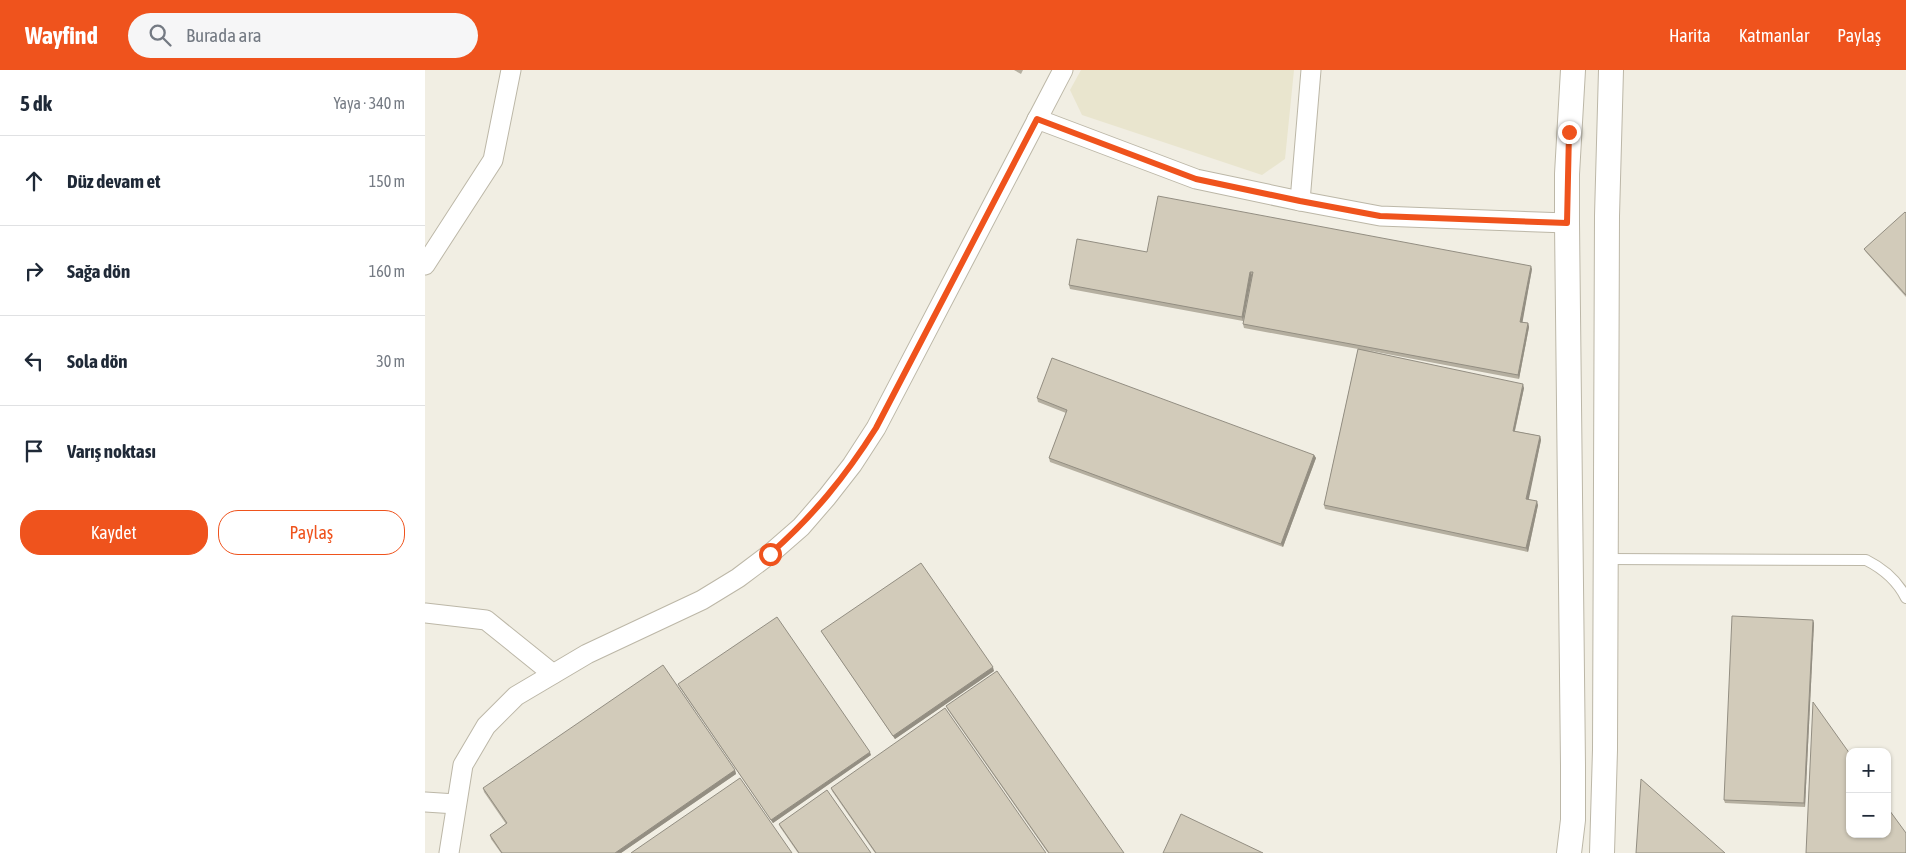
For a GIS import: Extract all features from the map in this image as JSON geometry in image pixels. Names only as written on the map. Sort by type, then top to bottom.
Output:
[{"type":"street","points":[[425,265],[493,160],[511,70]]},
{"type":"street","points":[[449,853],[463,765],[486,726],[516,696],[587,654],[702,600],[738,578],[801,527],[852,465],[876,428],[1063,70]]},
{"type":"street","points":[[1300,201],[1311,70]]},
{"type":"street","points":[[1569,853],[1573,820],[1573,766],[1567,174],[1573,70]]},
{"type":"street","points":[[1602,853],[1605,750],[1607,216],[1611,70]]},
{"type":"street","points":[[1037,119],[1196,179],[1300,201],[1380,216],[1567,223]]},
{"type":"street","points":[[425,613],[487,620],[553,674]]},
{"type":"street","points":[[425,802],[456,804]]},
{"type":"lane","points":[[1606,559],[1866,560],[1887,572],[1895,580],[1906,598]]},
{"type":"shaded area","points":[[1081,70],[1294,70],[1285,159],[1262,175],[1082,115],[1070,90]]},
{"type":"building","points":[[1158,196],[1531,266],[1520,322],[1528,323],[1518,375],[1243,324],[1253,272],[1250,272],[1242,317],[1069,285],[1077,239],[1147,252]]},
{"type":"building","points":[[1906,213],[1906,295],[1864,249]]},
{"type":"building","points":[[1358,349],[1523,384],[1513,431],[1540,436],[1526,499],[1537,501],[1526,548],[1324,505]]},
{"type":"building","points":[[1052,358],[1314,455],[1281,544],[1049,458],[1067,410],[1037,398]]},
{"type":"building","points":[[921,563],[993,667],[893,736],[821,631]]},
{"type":"building","points":[[1732,616],[1813,620],[1804,803],[1724,800]]},
{"type":"building","points":[[777,617],[870,752],[771,820],[678,684]]},
{"type":"building","points":[[663,665],[735,770],[615,853],[502,853],[490,835],[507,823],[483,788]]},
{"type":"building","points":[[997,671],[1124,853],[1049,853],[946,706]]},
{"type":"building","points":[[1813,702],[1846,748],[1846,838],[1891,838],[1891,812],[1906,833],[1906,853],[1806,853]]},
{"type":"building","points":[[945,708],[1046,853],[876,853],[831,788]]},
{"type":"building","points":[[740,778],[792,853],[631,853]]},
{"type":"building","points":[[1641,779],[1725,853],[1636,853]]},
{"type":"building","points":[[827,790],[871,853],[799,853],[779,824]]},
{"type":"building","points":[[1181,814],[1263,853],[1163,853]]},
{"type":"route","points":[[770,554],[801,527],[852,465],[876,428],[1037,119],[1196,179],[1300,201],[1380,216],[1567,223],[1569,132]]}]
